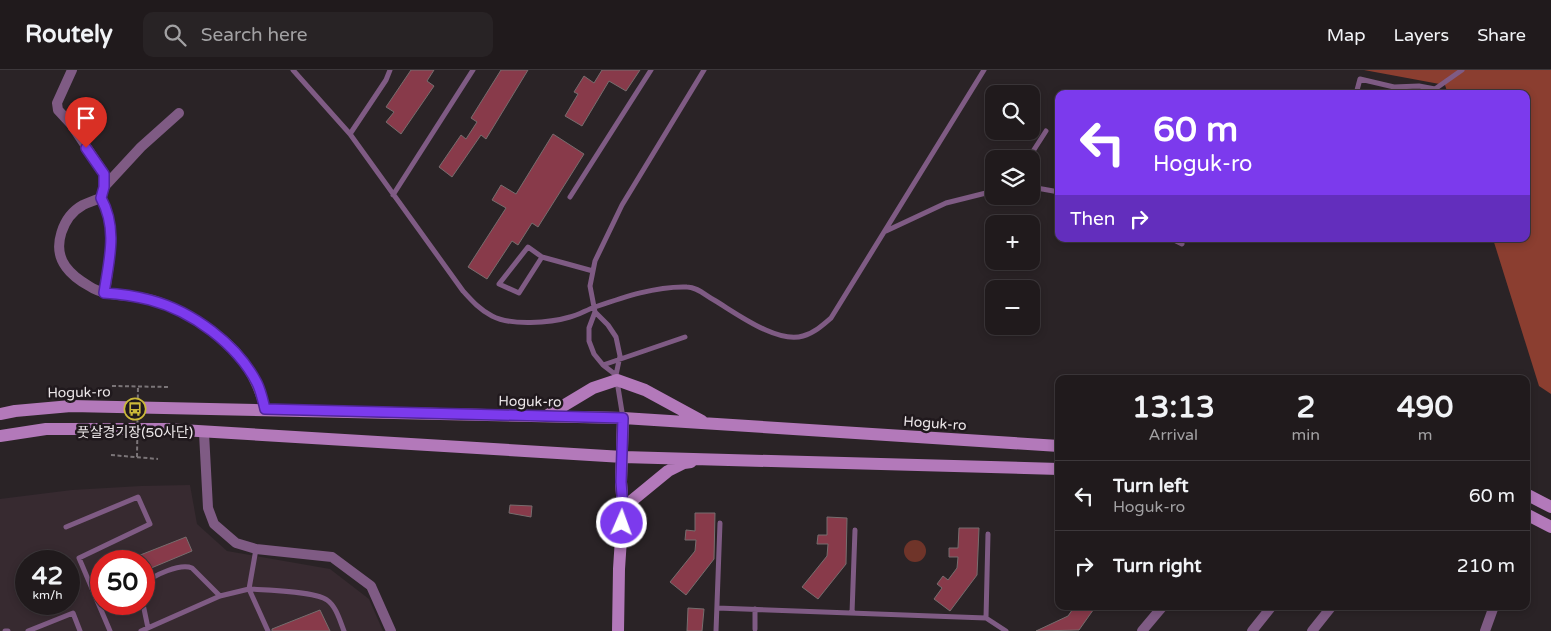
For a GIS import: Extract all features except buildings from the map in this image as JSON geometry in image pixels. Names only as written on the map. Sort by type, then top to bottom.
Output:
[{"type":"main road","points":[[545,416],[594,388],[617,378],[645,390],[706,424]]},
{"type":"main road","name":"Hoguk-ro","points":[[0,414],[71,406],[623,418],[1055,446]]},
{"type":"main road","points":[[618,631],[619,561],[623,508],[621,482],[623,418]]},
{"type":"main road","points":[[0,436],[46,429],[165,430],[623,458],[1055,469]]},
{"type":"main road","points":[[623,508],[668,471],[684,463],[712,459]]},
{"type":"main road","points":[[1530,496],[1551,507]]},
{"type":"main road","points":[[1530,516],[1551,527]]},
{"type":"street","points":[[72,70],[57,103],[58,110],[71,124],[104,174],[104,187],[101,198],[109,215],[112,239],[104,293]]},
{"type":"street","points":[[104,187],[141,148],[179,113]]},
{"type":"street","points":[[101,198],[83,205],[70,215],[60,233],[59,251],[66,268],[90,288],[104,293],[150,300],[173,308],[226,342],[243,360],[258,385],[265,409]]},
{"type":"street","points":[[204,433],[208,508],[214,524],[236,543],[256,549],[332,557],[370,586],[391,631]]},
{"type":"street","points":[[1142,631],[1160,610]]},
{"type":"street","points":[[1252,631],[1269,610]]},
{"type":"street","points":[[1312,631],[1329,610]]},
{"type":"street","points":[[1485,631],[1493,610]]},
{"type":"lane","points":[[293,70],[350,134],[463,291],[479,308],[493,317],[506,321],[533,323],[570,318],[646,292],[675,286],[693,287],[770,333],[786,338],[802,336],[817,330],[831,318],[984,70]]},
{"type":"lane","points":[[350,134],[381,89],[390,70]]},
{"type":"lane","points":[[393,195],[473,70]]},
{"type":"lane","points":[[570,197],[651,70]]},
{"type":"lane","points":[[617,378],[594,354],[589,341],[589,328],[594,310],[590,286],[595,261],[622,204],[704,70]]},
{"type":"lane","points":[[1357,90],[1360,79],[1394,87],[1418,86],[1435,88],[1462,70]]},
{"type":"lane","points":[[1034,150],[1046,131]]},
{"type":"lane","points":[[1040,189],[1055,191]]},
{"type":"lane","points":[[885,231],[946,203],[985,193]]},
{"type":"lane","points":[[1178,242],[1182,244]]},
{"type":"lane","points":[[542,257],[519,293],[499,284],[528,246],[542,257],[593,272]]},
{"type":"lane","points":[[594,310],[616,336],[619,360],[617,378],[623,418]]},
{"type":"lane","points":[[603,365],[686,337]]},
{"type":"lane","points":[[66,527],[138,497],[150,524],[79,558],[110,631]]},
{"type":"lane","points":[[716,631],[720,523]]},
{"type":"lane","points":[[852,613],[855,530]]},
{"type":"lane","points":[[986,618],[988,534]]},
{"type":"lane","points":[[256,549],[249,589],[268,631]]},
{"type":"lane","points":[[155,578],[178,567],[186,566],[192,568],[220,596]]},
{"type":"lane","points":[[142,631],[220,596],[249,589],[313,595],[326,599],[333,606],[344,631]]},
{"type":"lane","points":[[717,608],[986,618],[1006,631]]},
{"type":"lane","points":[[755,610],[755,629]]},
{"type":"lane","points":[[28,631],[72,613],[80,631]]},
{"type":"lane","points":[[145,615],[148,628]]},
{"type":"path","points":[[112,386],[169,387]]},
{"type":"path","points":[[136,457],[138,386]]},
{"type":"path","points":[[112,455],[158,459]]},
{"type":"shaded area","points":[[1364,70],[1551,70],[1551,394],[1539,386],[1494,242],[1530,242],[1530,90],[1447,90],[1445,85]]},
{"type":"shaded area","points":[[190,485],[197,524],[227,551],[330,569],[369,599],[383,631],[0,631],[0,499],[72,490]]},
{"type":"shaded area","points":[[915,540],[923,543],[926,551],[923,559],[915,562],[907,559],[904,551],[907,543]]},
{"type":"place","name":"풋살경기장(50사단)","points":[[135,409]]},
{"type":"route","points":[[86,148],[104,174],[104,187],[101,198],[111,220],[112,239],[104,293],[128,295],[173,308],[226,342],[243,360],[258,385],[265,409],[623,418],[622,523]]}]
